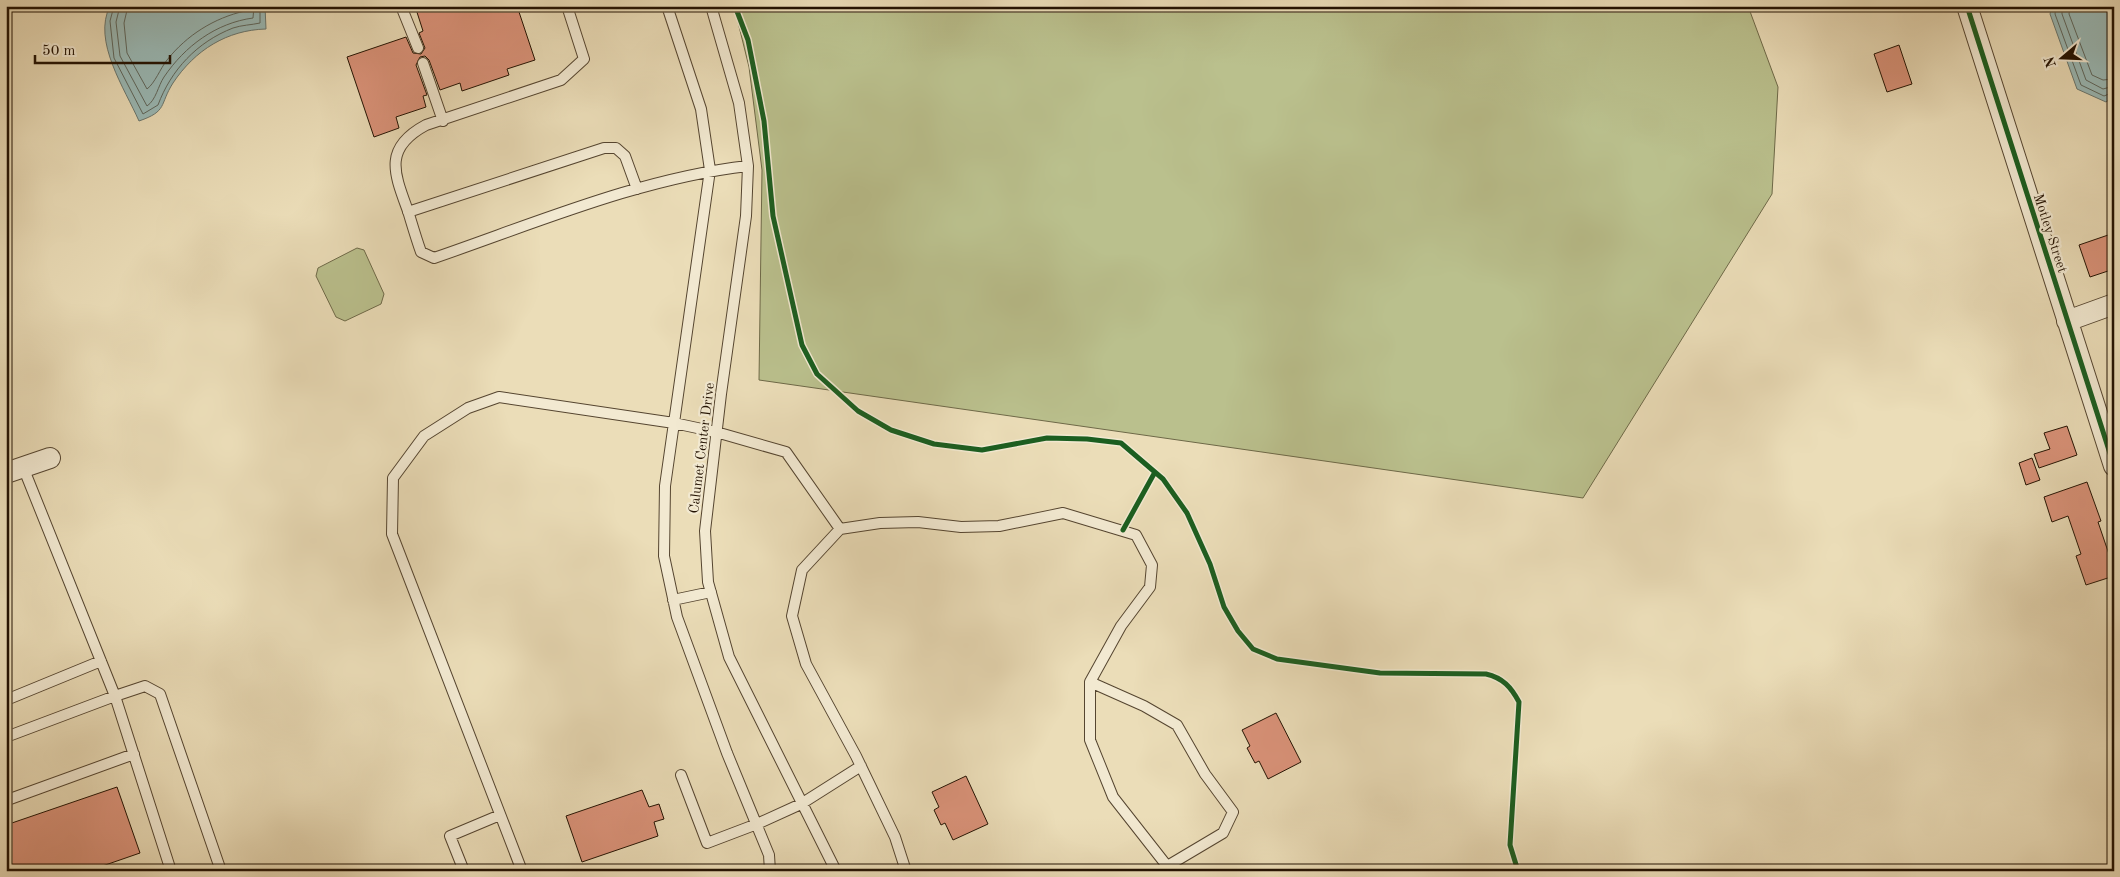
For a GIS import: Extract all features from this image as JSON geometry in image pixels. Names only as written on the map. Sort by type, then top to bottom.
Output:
[{"type":"street","name":"Motley Street","points":[[1967,6],[2114,466]]},
{"type":"street","points":[[2067,321],[2114,304]]},
{"type":"street","points":[[15,470],[50,458]]},
{"type":"lane","points":[[401,6],[418,48]]},
{"type":"lane","points":[[567,6],[584,59],[561,80],[443,121],[426,125],[410,134],[397,152],[396,178],[420,252],[434,258],[636,189],[710,170],[748,166]]},
{"type":"lane","name":"Calumet Center Drive","points":[[667,6],[701,109],[710,170],[664,486],[664,548],[677,617],[769,855],[770,871]]},
{"type":"lane","name":"Calumet Center Drive","points":[[711,6],[739,103],[748,166],[746,216],[716,432],[705,531],[708,582],[729,657],[836,871]]},
{"type":"lane","points":[[423,63],[443,121]]},
{"type":"lane","points":[[408,212],[604,148],[616,148],[624,156],[636,189]]},
{"type":"lane","points":[[522,871],[392,534],[393,478],[424,436],[468,408],[499,397],[674,423],[716,432],[786,452],[840,529]]},
{"type":"lane","points":[[15,470],[115,696],[171,871]]},
{"type":"lane","points":[[906,871],[896,837],[861,766],[806,664],[792,616],[802,570],[840,529],[880,523],[918,522],[961,526],[999,526],[1063,513],[1136,535],[1152,565],[1150,587],[1121,626],[1090,682],[1090,740],[1113,797],[1166,869],[1223,833],[1233,812],[1205,774],[1177,725],[1144,706],[1090,682]]},
{"type":"lane","points":[[674,600],[711,592]]},
{"type":"lane","points":[[6,700],[101,661]]},
{"type":"lane","points":[[6,737],[145,686],[160,694],[221,871]]},
{"type":"lane","points":[[6,798],[10,799],[134,754]]},
{"type":"lane","points":[[681,776],[707,843],[757,824],[801,804],[861,766]]},
{"type":"lane","points":[[464,871],[450,836],[500,815]]},
{"type":"green space","points":[[734,6],[1748,6],[1778,87],[1772,194],[1583,498],[759,380],[762,170],[749,67]]},
{"type":"green space","points":[[357,248],[364,250],[384,294],[381,304],[345,321],[336,317],[316,276],[318,268]]},
{"type":"water","points":[[110,6],[265,6],[266,29],[238,33],[213,44],[191,61],[182,71],[173,83],[159,110],[155,114],[139,121],[112,65],[105,34]]},
{"type":"water","points":[[2052,6],[2114,6],[2114,96],[2106,102],[2077,89],[2050,14]]},
{"type":"building","points":[[415,6],[517,6],[535,60],[507,69],[509,75],[462,91],[460,83],[440,90],[429,60],[425,56],[420,57],[416,65],[427,95],[423,96],[426,107],[396,117],[399,128],[374,137],[347,57],[406,37],[413,53],[421,54],[425,48],[419,33],[423,31]]},
{"type":"building","points":[[1899,45],[1912,84],[1887,92],[1874,54]]},
{"type":"building","points":[[2114,233],[2114,269],[2090,277],[2079,245]]},
{"type":"building","points":[[2067,426],[2077,455],[2039,468],[2034,454],[2050,449],[2044,433]]},
{"type":"building","points":[[2032,458],[2040,480],[2026,485],[2019,463]]},
{"type":"building","points":[[2087,482],[2101,521],[2098,522],[2114,569],[2114,576],[2086,585],[2076,556],[2081,554],[2068,516],[2052,522],[2044,497]]},
{"type":"building","points":[[1276,713],[1301,762],[1268,779],[1259,761],[1255,763],[1247,748],[1250,746],[1242,730]]},
{"type":"building","points":[[966,776],[988,824],[953,840],[945,823],[941,825],[934,810],[939,807],[932,792]]},
{"type":"building","points":[[117,787],[140,853],[88,871],[6,871],[6,825]]},
{"type":"building","points":[[642,790],[649,807],[659,804],[664,819],[654,822],[658,836],[582,862],[566,816]]},
{"type":"cycle path","points":[[735,6],[748,40],[764,121],[773,216],[802,345],[817,374],[858,411],[891,430],[934,444],[982,450],[1047,438],[1087,439],[1121,443],[1163,479],[1187,513],[1210,564],[1224,607],[1238,631],[1253,649],[1277,659],[1380,673],[1486,674],[1502,681],[1510,688],[1519,702],[1510,845],[1518,871]]},
{"type":"cycle path","points":[[1967,6],[2114,466]]},
{"type":"cycle path","points":[[1123,530],[1155,472]]}]
